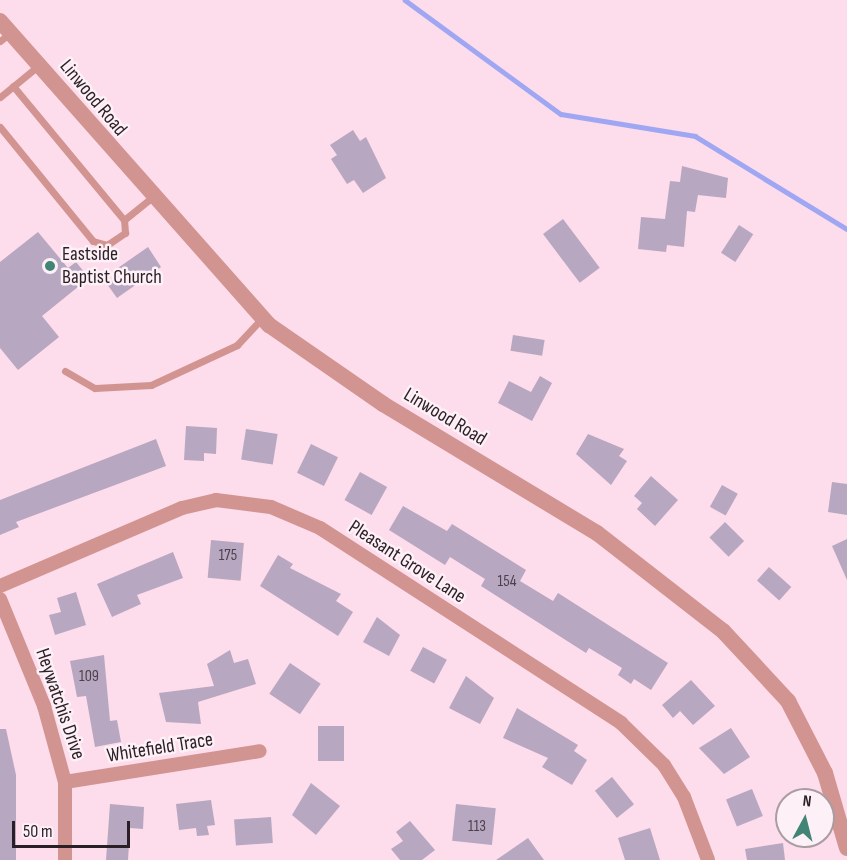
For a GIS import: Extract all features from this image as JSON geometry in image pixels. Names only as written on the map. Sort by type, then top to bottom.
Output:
[{"type":"street","name":"Linwood Road","points":[[3,31],[38,66],[151,198],[262,318],[374,398],[597,533],[723,631],[788,700],[825,773],[847,848]]},
{"type":"street","name":"Pleasant Grove Lane","points":[[0,586],[182,508],[216,500],[271,507],[320,528],[621,723],[664,765],[684,797],[708,860]]},
{"type":"street","name":"Heywatchis Drive","points":[[0,599],[44,706],[65,782],[65,860]]},
{"type":"street","name":"Whitefield Trace","points":[[65,782],[260,751]]},
{"type":"lane","points":[[0,97],[38,66]]},
{"type":"lane","points":[[0,127],[93,241],[107,245],[125,233],[124,220],[13,86]]},
{"type":"lane","points":[[124,220],[151,198]]},
{"type":"lane","points":[[65,371],[95,388],[151,385],[237,345],[262,318]]},
{"type":"building","points":[[353,130],[360,141],[366,137],[386,178],[363,193],[354,180],[347,184],[331,159],[337,155],[330,145]]},
{"type":"building","points":[[682,166],[728,178],[726,198],[698,195],[695,212],[687,211],[684,247],[667,245],[666,252],[638,249],[641,217],[665,219],[670,181],[680,182]]},
{"type":"building","points":[[563,219],[600,268],[580,283],[543,234]]},
{"type":"building","points":[[739,225],[753,234],[735,262],[721,253]]},
{"type":"building","points":[[38,232],[68,268],[76,262],[89,278],[42,316],[59,337],[18,370],[0,348],[0,262]]},
{"type":"building","points":[[148,247],[161,267],[117,298],[107,284],[119,276],[115,270]]},
{"type":"building","points":[[513,335],[545,340],[542,356],[510,351]]},
{"type":"building","points":[[540,376],[552,383],[532,421],[498,403],[509,381],[531,392]]},
{"type":"building","points":[[186,426],[217,428],[216,454],[204,453],[204,461],[184,460]]},
{"type":"building","points":[[246,429],[278,434],[273,465],[241,460]]},
{"type":"building","points":[[588,434],[624,449],[619,456],[627,461],[611,485],[576,454]]},
{"type":"building","points":[[156,439],[166,466],[16,522],[19,527],[0,535],[0,500]]},
{"type":"building","points":[[311,444],[338,457],[324,486],[297,473]]},
{"type":"building","points":[[360,472],[387,487],[372,515],[344,500]]},
{"type":"building","points":[[651,476],[678,500],[655,526],[637,509],[642,503],[634,496]]},
{"type":"building","points":[[832,482],[847,484],[847,515],[828,512]]},
{"type":"building","points":[[722,485],[738,494],[726,516],[710,507]]},
{"type":"building","points":[[403,506],[447,531],[452,524],[526,570],[520,581],[553,601],[558,593],[668,663],[651,690],[634,679],[631,684],[618,675],[622,668],[589,648],[586,653],[481,586],[485,579],[450,557],[445,565],[389,530]]},
{"type":"building","points":[[725,522],[744,541],[729,557],[709,538]]},
{"type":"building","points":[[847,539],[847,580],[832,546]]},
{"type":"building","points":[[211,540],[244,543],[241,581],[208,578]]},
{"type":"building","points":[[173,552],[183,578],[137,595],[141,604],[112,617],[97,584]]},
{"type":"building","points":[[278,555],[293,564],[290,568],[341,594],[336,601],[353,612],[338,636],[260,586]]},
{"type":"building","points":[[769,567],[791,587],[779,600],[757,580]]},
{"type":"building","points":[[76,592],[86,625],[55,635],[49,615],[61,612],[57,598]]},
{"type":"building","points":[[377,617],[400,635],[389,656],[363,642]]},
{"type":"building","points":[[423,647],[447,660],[434,684],[410,671]]},
{"type":"building","points":[[230,650],[234,663],[248,659],[256,684],[198,702],[201,724],[166,722],[159,693],[214,686],[207,664]]},
{"type":"building","points":[[104,655],[110,721],[117,720],[121,742],[95,747],[86,696],[77,697],[70,661]]},
{"type":"building","points":[[290,663],[321,684],[300,714],[269,694]]},
{"type":"building","points":[[466,676],[494,698],[480,724],[449,708]]},
{"type":"building","points":[[691,680],[715,706],[693,725],[680,711],[673,718],[662,705]]},
{"type":"building","points":[[517,708],[578,745],[574,751],[587,760],[572,785],[542,767],[548,758],[503,738]]},
{"type":"building","points":[[318,726],[344,726],[344,761],[318,761]]},
{"type":"building","points":[[731,728],[750,757],[724,774],[699,748]]},
{"type":"building","points":[[0,729],[6,729],[16,775],[16,860],[0,860]]},
{"type":"building","points":[[612,777],[634,804],[617,818],[595,791]]},
{"type":"building","points":[[311,783],[340,806],[316,835],[292,815]]},
{"type":"building","points":[[752,789],[763,816],[737,826],[726,799]]},
{"type":"building","points":[[211,800],[215,825],[207,826],[209,835],[197,836],[196,828],[179,830],[176,804]]},
{"type":"building","points":[[110,804],[144,807],[143,829],[130,828],[128,860],[106,860]]},
{"type":"building","points":[[456,804],[496,808],[492,845],[452,841]]},
{"type":"building","points":[[271,817],[273,843],[236,846],[234,820]]},
{"type":"building","points":[[410,821],[435,850],[422,860],[400,860],[391,849],[403,841],[396,832]]},
{"type":"building","points":[[650,828],[660,860],[625,860],[618,838]]},
{"type":"building","points":[[528,838],[544,860],[496,860]]},
{"type":"building","points":[[775,844],[775,848],[784,848],[785,860],[747,860],[745,849]]},
{"type":"waterway","points":[[405,0],[561,114],[695,136],[847,229]]},
{"type":"place","name":"Eastside Baptist Church","points":[[50,266]]}]
